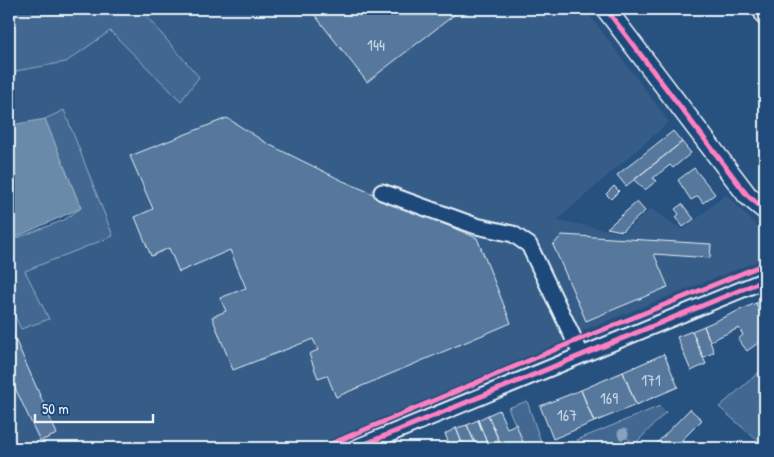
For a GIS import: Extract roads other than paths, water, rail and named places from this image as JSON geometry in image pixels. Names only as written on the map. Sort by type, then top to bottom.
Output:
[{"type":"main road","points":[[606,9],[747,195],[765,210]]},
{"type":"street","points":[[760,9],[765,18]]},
{"type":"street","points":[[382,192],[476,226],[513,234],[529,245],[581,354]]},
{"type":"street","points":[[355,448],[765,280]]}]
